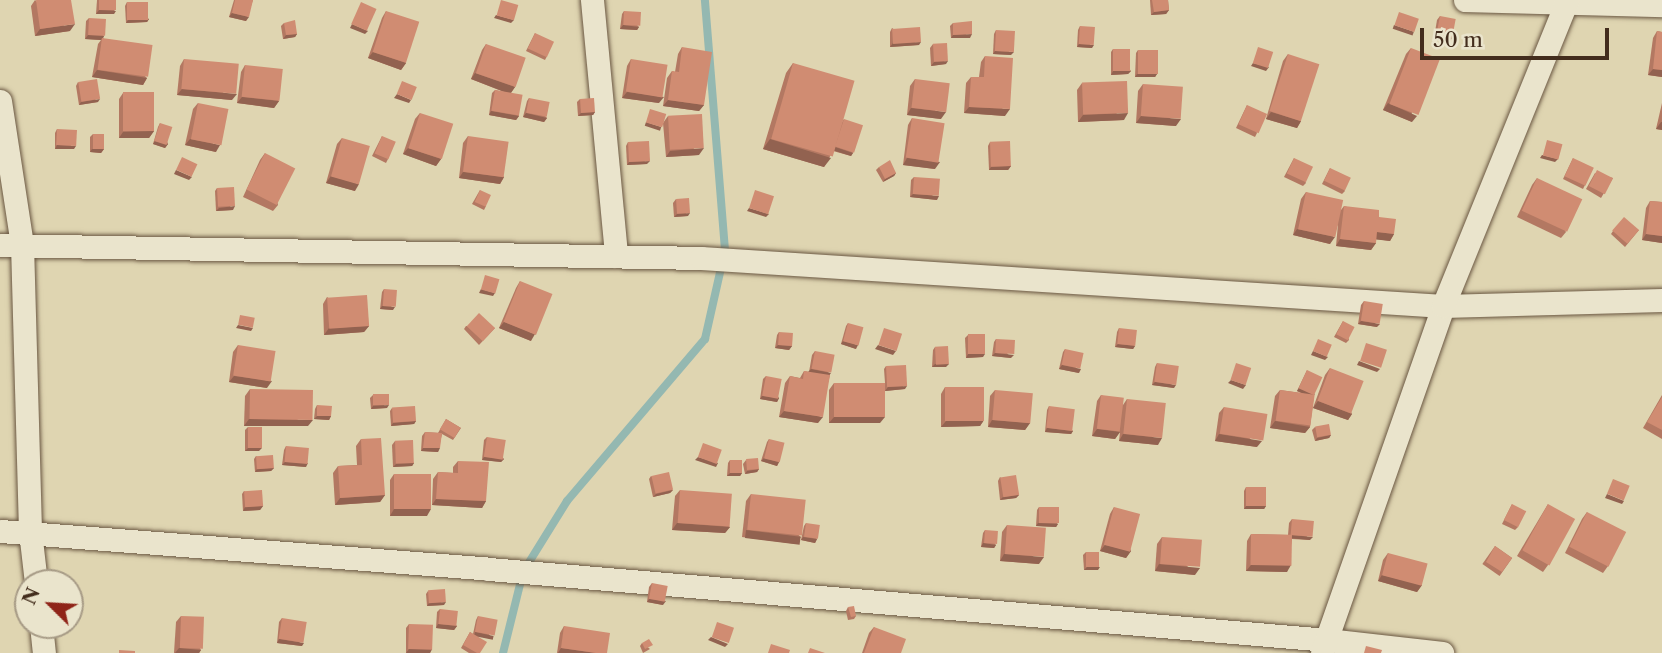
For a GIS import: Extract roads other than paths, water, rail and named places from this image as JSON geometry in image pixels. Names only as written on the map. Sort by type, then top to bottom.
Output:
[{"type":"street","points":[[593,0],[616,256]]},
{"type":"street","points":[[1465,0],[1662,5]]},
{"type":"street","points":[[1325,647],[1443,306],[1566,2]]},
{"type":"street","points":[[0,101],[34,569]]},
{"type":"street","points":[[11,245],[701,258],[1443,306],[1662,300]]},
{"type":"street","points":[[0,531],[30,531],[1325,647],[1443,653]]},
{"type":"waterway","points":[[503,653],[523,572],[567,501],[705,339],[725,250],[705,0]]}]
